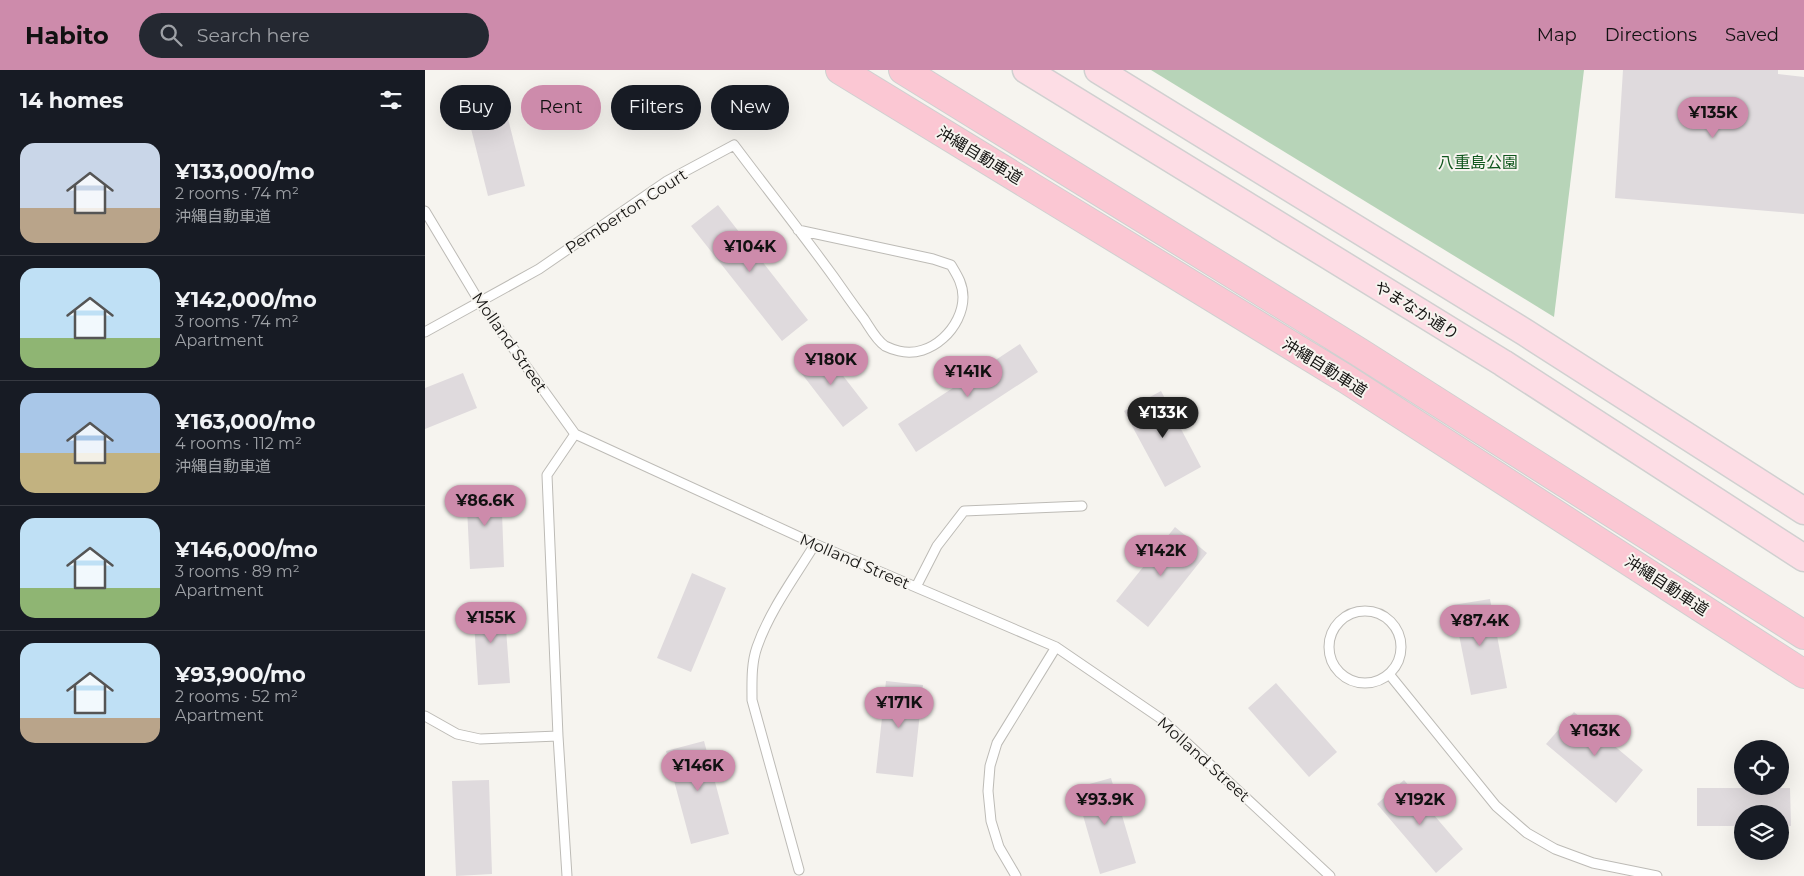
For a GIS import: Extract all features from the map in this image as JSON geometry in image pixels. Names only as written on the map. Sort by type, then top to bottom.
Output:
[{"type":"highway","name":"沖縄自動車道","points":[[840,70],[1346,379],[1804,674]]},
{"type":"highway","name":"沖縄自動車道","points":[[903,70],[1359,352],[1804,634]]},
{"type":"main road","name":"やまなか通り","points":[[1026,70],[1503,363],[1804,558]]},
{"type":"main road","points":[[1098,70],[1518,328],[1804,511]]},
{"type":"lane","name":"Pemberton Court","points":[[479,301],[539,269],[667,181],[735,145],[873,332],[885,346],[901,352],[923,351],[939,342],[950,330],[961,312],[963,296],[961,282],[951,265],[933,258],[798,230]]},
{"type":"lane","name":"Molland Street","points":[[425,211],[479,301],[575,434],[815,544],[1056,647],[1160,718],[1330,876]]},
{"type":"lane","points":[[425,332],[479,301]]},
{"type":"lane","points":[[567,876],[547,475],[575,434]]},
{"type":"lane","points":[[916,587],[937,546],[965,511],[1082,506]]},
{"type":"lane","points":[[799,870],[753,700],[752,676],[756,648],[770,618],[815,544]]},
{"type":"lane","points":[[1367,610],[1384,616],[1395,627],[1400,640],[1400,656],[1389,674],[1382,679],[1359,682],[1346,678],[1334,666],[1329,655],[1329,641],[1331,633],[1338,622],[1350,614],[1367,610]]},
{"type":"lane","points":[[1015,876],[999,847],[991,821],[988,792],[990,766],[997,743],[1056,647]]},
{"type":"lane","points":[[1389,674],[1496,806],[1527,833],[1555,849],[1593,863],[1657,876]]},
{"type":"lane","points":[[425,716],[457,734],[481,739],[559,736]]},
{"type":"green space","name":"八重島公園","points":[[1151,70],[1584,70],[1554,317]]},
{"type":"building","points":[[1623,70],[1778,70],[1778,74],[1804,77],[1804,214],[1615,198]]},
{"type":"building","points":[[471,130],[511,130],[525,186],[488,196]]},
{"type":"building","points":[[718,205],[808,320],[782,341],[691,226]]},
{"type":"building","points":[[1020,344],[1038,372],[916,452],[898,424]]},
{"type":"building","points":[[820,346],[868,408],[843,427],[795,365]]},
{"type":"building","points":[[463,373],[477,408],[425,429],[425,388]]},
{"type":"building","points":[[1161,391],[1201,467],[1165,487],[1124,411]]},
{"type":"building","points":[[501,485],[504,567],[470,569],[466,487]]},
{"type":"building","points":[[1175,527],[1207,553],[1148,627],[1116,601]]},
{"type":"building","points":[[692,573],[726,588],[691,672],[657,658]]},
{"type":"building","points":[[1490,599],[1507,688],[1471,695],[1453,605]]},
{"type":"building","points":[[504,602],[510,683],[478,685],[473,605]]},
{"type":"building","points":[[886,681],[923,685],[913,777],[876,773]]},
{"type":"building","points":[[1276,683],[1337,752],[1309,777],[1248,708]]},
{"type":"building","points":[[1574,712],[1643,770],[1616,803],[1546,744]]},
{"type":"building","points":[[704,741],[729,834],[691,844],[666,751]]},
{"type":"building","points":[[1111,778],[1136,863],[1100,874],[1075,788]]},
{"type":"building","points":[[489,780],[492,874],[456,876],[452,781]]},
{"type":"building","points":[[1404,780],[1463,849],[1436,873],[1377,804]]},
{"type":"building","points":[[1697,788],[1734,788],[1734,795],[1789,795],[1790,788],[1791,826],[1789,826],[1789,805],[1734,805],[1734,826],[1697,826]]}]
